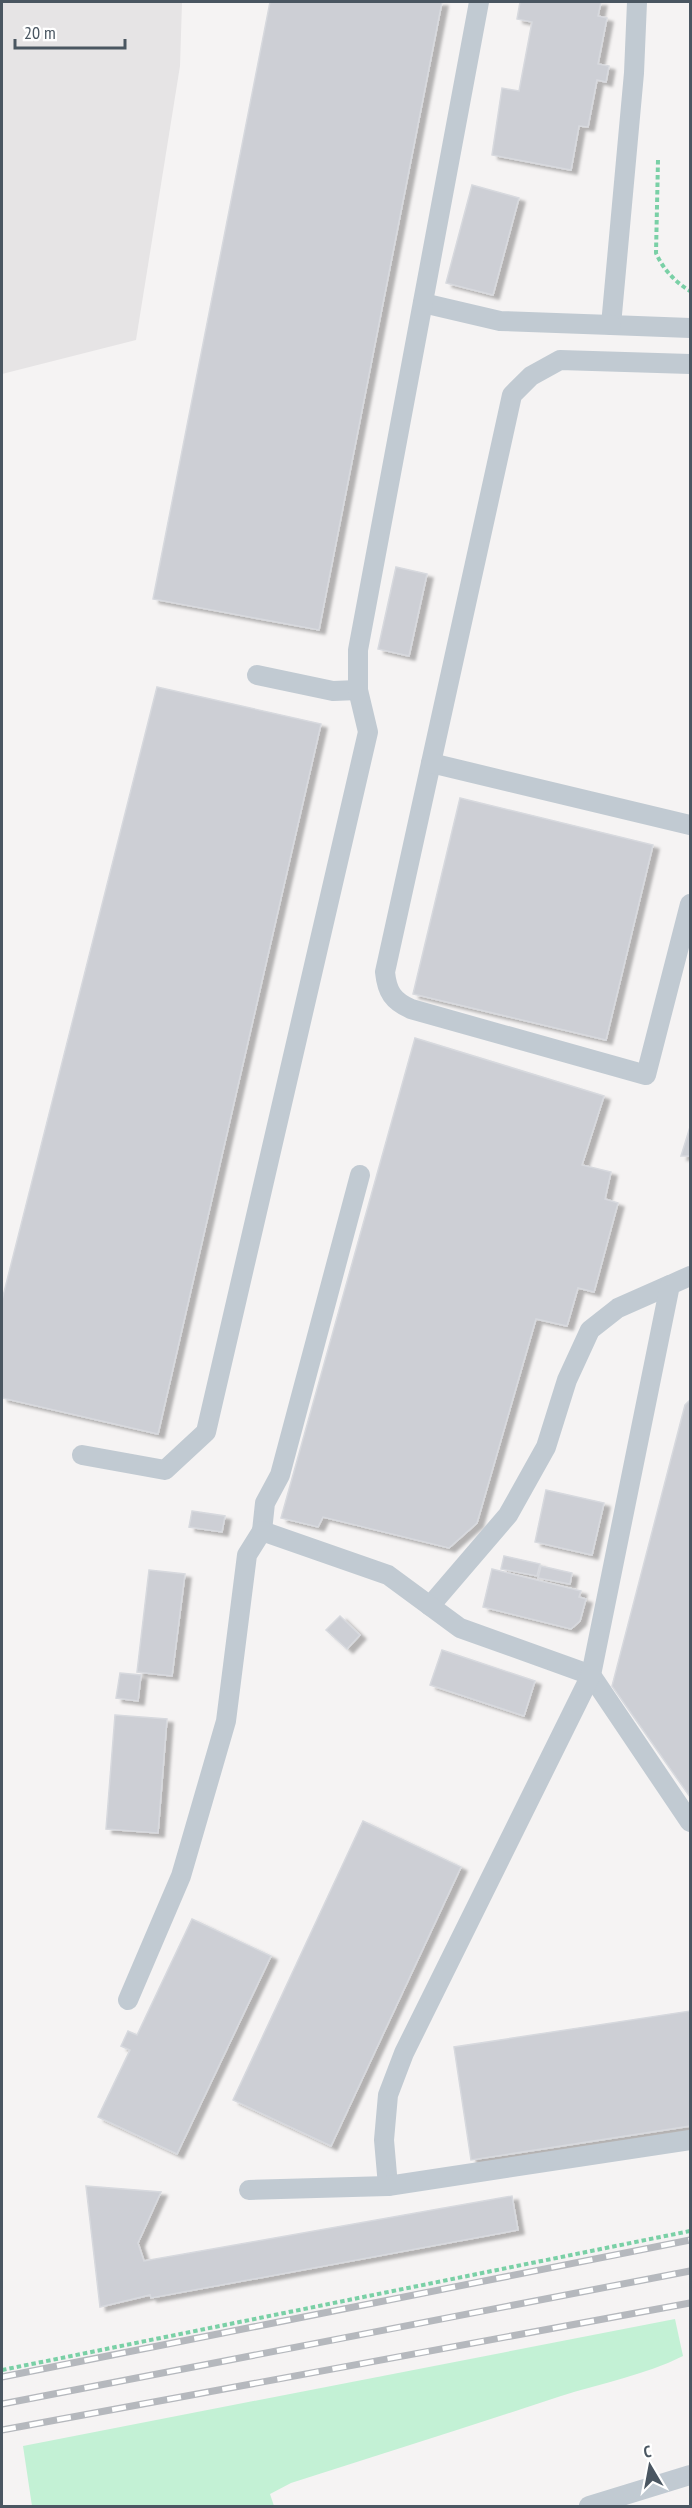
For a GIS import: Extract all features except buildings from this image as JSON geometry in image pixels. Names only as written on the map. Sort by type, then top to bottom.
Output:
[{"type":"lane","points":[[82,1455],[165,1470],[206,1432],[368,732],[358,690],[358,650],[479,2]]},
{"type":"lane","points":[[610,325],[634,73],[638,2]]},
{"type":"lane","points":[[423,303],[500,321],[690,328]]},
{"type":"lane","points":[[690,364],[560,360],[531,376],[512,395],[385,972],[387,990],[398,1003],[411,1009],[646,1075],[690,904]]},
{"type":"lane","points":[[257,675],[333,691],[358,690]]},
{"type":"lane","points":[[431,763],[690,825]]},
{"type":"lane","points":[[128,2000],[181,1876],[226,1721],[247,1555],[262,1531],[265,1503],[280,1475],[360,1174]]},
{"type":"lane","points":[[430,1606],[508,1515],[546,1448],[567,1380],[590,1330],[618,1308],[690,1276]]},
{"type":"lane","points":[[388,2186],[384,2140],[388,2095],[404,2053],[591,1675],[670,1285]]},
{"type":"lane","points":[[262,1531],[388,1575],[460,1628],[591,1675],[690,1822]]},
{"type":"lane","points":[[249,2190],[388,2186],[690,2140]]},
{"type":"lane","points":[[589,2506],[690,2475]]},
{"type":"path","points":[[658,155],[656,253],[662,265],[681,286],[690,291]]},
{"type":"path","points":[[2,2370],[690,2231]]},
{"type":"shaded area","points":[[2,2],[182,2],[180,66],[136,340],[2,374]]},
{"type":"green space","points":[[675,2319],[683,2356],[669,2363],[291,2483],[270,2494],[274,2506],[32,2506],[23,2446]]},
{"type":"railway","points":[[2,2377],[690,2240]]},
{"type":"railway","points":[[2,2404],[690,2271]]},
{"type":"railway","points":[[2,2430],[690,2303]]}]
